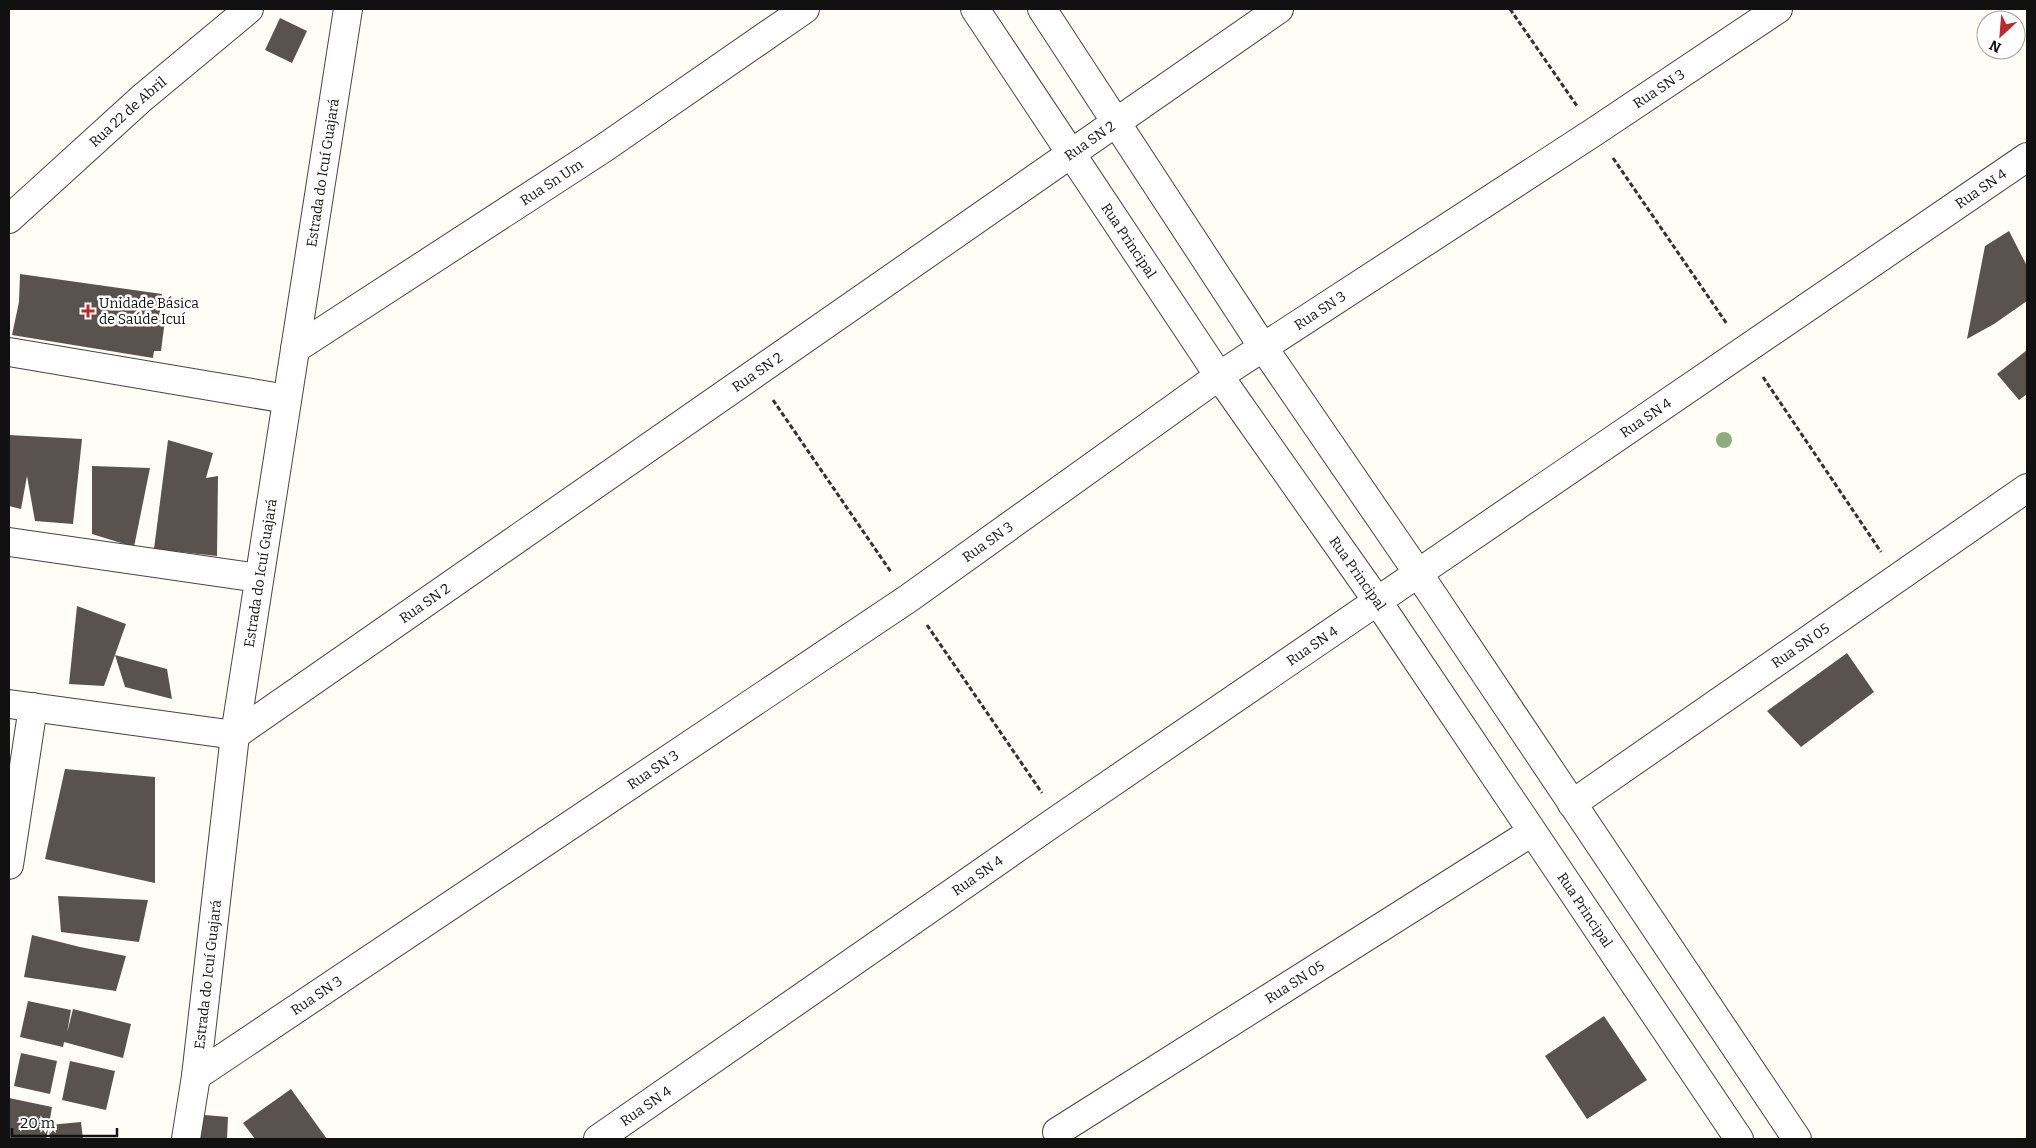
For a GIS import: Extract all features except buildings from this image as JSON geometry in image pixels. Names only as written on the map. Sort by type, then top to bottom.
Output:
[{"type":"street","name":"Rua 22 de Abril","points":[[9,219],[142,98],[249,9]]},
{"type":"street","name":"Estrada do Icuí Guajará","points":[[186,1139],[196,1076],[235,735],[348,9]]},
{"type":"street","name":"Rua Sn Um","points":[[295,349],[604,148],[805,9]]},
{"type":"street","name":"Rua Principal","points":[[975,9],[1219,376],[1378,602],[1739,1139]]},
{"type":"street","points":[[1042,9],[1263,347],[1418,573],[1796,1139]]},
{"type":"street","name":"Rua SN 2","points":[[235,735],[1280,9]]},
{"type":"street","name":"Rua SN 3","points":[[196,1076],[909,598],[1219,376],[1594,132],[1778,9]]},
{"type":"street","name":"Rua SN 4","points":[[598,1139],[1060,818],[2027,157]]},
{"type":"street","points":[[9,352],[287,399]]},
{"type":"street","name":"Rua SN 05","points":[[1572,804],[2027,488]]},
{"type":"street","points":[[9,542],[259,578]]},
{"type":"street","points":[[9,865],[21,706],[235,735]]},
{"type":"street","name":"Rua SN 05","points":[[1057,1132],[1532,832]]},
{"type":"path","points":[[1510,9],[1899,577]]},
{"type":"place","name":"Unidade Básica de Saúde Icuí","points":[[88,311]]}]
